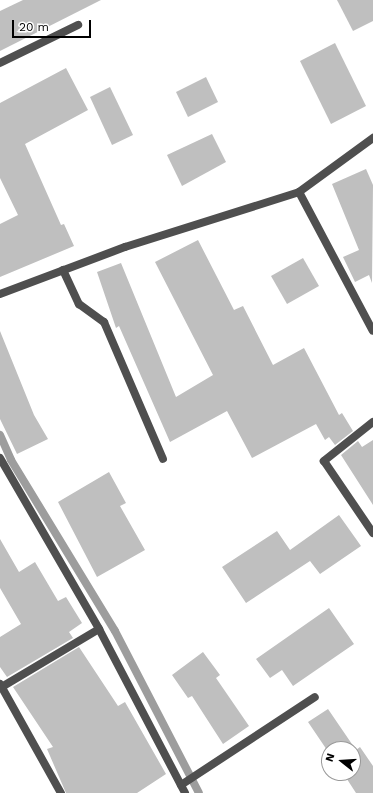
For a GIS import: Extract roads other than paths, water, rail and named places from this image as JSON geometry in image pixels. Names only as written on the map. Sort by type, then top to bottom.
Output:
[{"type":"street","points":[[0,63],[78,25]]},
{"type":"street","points":[[0,294],[63,270],[299,192],[373,138]]},
{"type":"street","points":[[299,192],[373,331]]},
{"type":"street","points":[[63,270],[79,304],[104,322],[163,459]]},
{"type":"street","points":[[373,422],[324,461],[373,534]]},
{"type":"street","points":[[0,458],[99,629],[185,793]]},
{"type":"street","points":[[61,793],[1,686],[99,629]]},
{"type":"street","points":[[181,785],[315,697]]},
{"type":"waterway","points":[[0,435],[11,460],[115,631],[199,793]]}]
